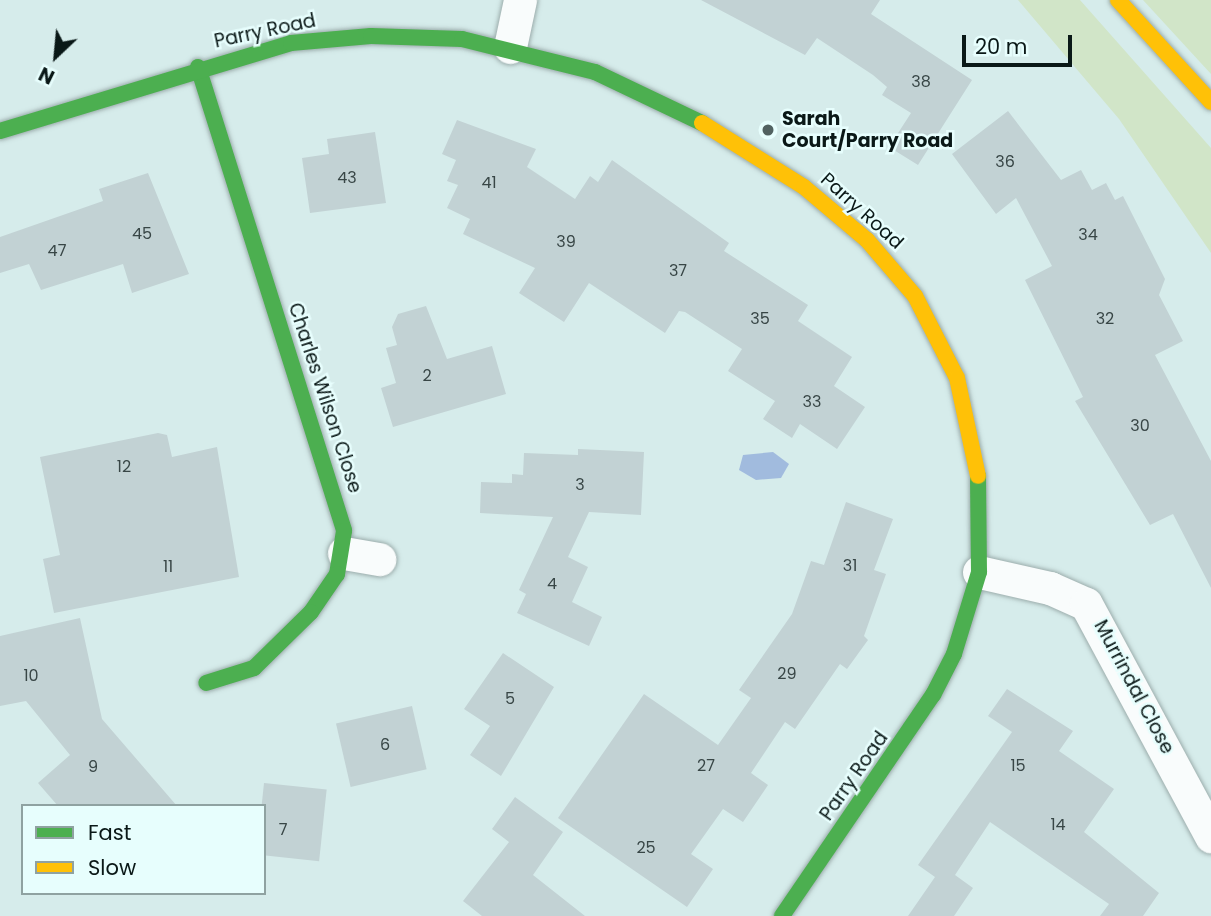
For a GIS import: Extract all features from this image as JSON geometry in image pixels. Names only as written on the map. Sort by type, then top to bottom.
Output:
[{"type":"street","points":[[510,47],[520,0]]},
{"type":"street","points":[[1118,0],[1211,102]]},
{"type":"street","name":"Parry Road","points":[[0,131],[198,67],[291,43],[350,37],[416,36],[510,47],[636,88],[724,134],[838,212],[891,265],[939,336],[969,416],[980,487],[979,572],[954,654],[933,695],[782,916]]},
{"type":"street","name":"Charles Wilson Close","points":[[198,67],[339,511],[344,553]]},
{"type":"street","points":[[206,683],[240,677],[273,652],[326,594],[344,553],[379,559]]},
{"type":"street","name":"Murrindal Close","points":[[979,572],[1049,587],[1092,611],[1211,836]]},
{"type":"green space","points":[[1018,0],[1080,0],[1211,148],[1211,253],[1119,119]]},
{"type":"green space","points":[[1143,0],[1211,0],[1211,74]]},
{"type":"water","points":[[773,452],[789,464],[781,478],[756,480],[739,470],[743,455]]},
{"type":"building","points":[[701,0],[880,0],[871,14],[972,80],[918,165],[889,147],[911,113],[882,95],[887,87],[873,75],[817,38],[805,55]]},
{"type":"building","points":[[1008,111],[1061,180],[1081,170],[1092,190],[1106,183],[1115,200],[1123,196],[1165,279],[1159,295],[1183,341],[1155,355],[1211,461],[1211,588],[1173,514],[1150,525],[1075,401],[1083,397],[1025,280],[1052,266],[1016,198],[996,214],[952,154]]},
{"type":"building","points":[[457,120],[536,149],[527,167],[575,199],[590,176],[598,182],[612,160],[729,243],[724,251],[808,305],[798,321],[852,357],[834,386],[865,407],[837,449],[800,424],[792,438],[763,419],[775,401],[728,371],[742,349],[685,312],[679,311],[665,333],[589,283],[564,322],[519,293],[535,268],[463,234],[470,219],[447,208],[458,185],[447,181],[456,160],[442,154]]},
{"type":"building","points":[[375,132],[386,203],[310,213],[302,158],[329,154],[327,139]]},
{"type":"building","points":[[148,173],[189,274],[132,293],[123,264],[41,290],[29,264],[0,273],[0,237],[103,201],[99,189]]},
{"type":"building","points":[[426,306],[447,359],[492,346],[506,394],[393,427],[381,388],[396,383],[386,348],[397,345],[392,327],[398,314]]},
{"type":"building","points":[[158,433],[167,435],[172,457],[217,447],[239,577],[54,613],[43,559],[60,555],[40,457]]},
{"type":"building","points":[[578,449],[644,452],[641,515],[589,512],[568,557],[588,567],[572,602],[602,617],[589,646],[517,613],[526,594],[519,590],[553,517],[480,513],[481,482],[512,483],[512,474],[523,475],[524,453],[578,455]]},
{"type":"building","points":[[846,502],[893,519],[874,570],[886,574],[864,636],[868,640],[847,669],[840,664],[795,729],[785,722],[751,773],[768,785],[743,822],[723,809],[691,854],[713,869],[687,907],[558,818],[644,694],[718,745],[751,698],[739,690],[792,614],[811,561],[824,565]]},
{"type":"building","points":[[80,618],[102,719],[175,804],[56,804],[38,783],[70,755],[26,701],[0,706],[0,636]]},
{"type":"building","points":[[503,653],[554,687],[501,776],[470,755],[490,726],[464,709]]},
{"type":"building","points":[[1007,689],[1073,731],[1059,751],[1114,789],[1084,832],[1159,893],[1143,916],[1100,916],[1109,904],[990,822],[955,875],[973,888],[954,916],[908,916],[935,877],[918,865],[1012,732],[988,716]]},
{"type":"building","points":[[412,706],[427,769],[351,787],[336,724]]},
{"type":"building","points":[[264,783],[327,790],[319,861],[266,856],[266,804],[262,804]]},
{"type":"building","points":[[515,797],[563,832],[533,875],[585,916],[482,916],[463,901],[509,842],[492,829]]},
{"type":"traffic: fast","points":[[0,131],[291,43],[371,36],[462,39],[595,72],[702,123]]},
{"type":"traffic: fast","points":[[198,67],[344,531],[337,574],[311,612],[254,668],[206,683]]},
{"type":"traffic: fast","points":[[782,916],[933,695],[954,654],[979,572],[978,476]]},
{"type":"traffic: slow","points":[[1118,0],[1211,102]]},
{"type":"traffic: slow","points":[[702,123],[804,187],[867,240],[915,296],[957,378],[978,476]]},
{"type":"place","name":"Sarah Court/Parry Road","points":[[768,130]]}]
